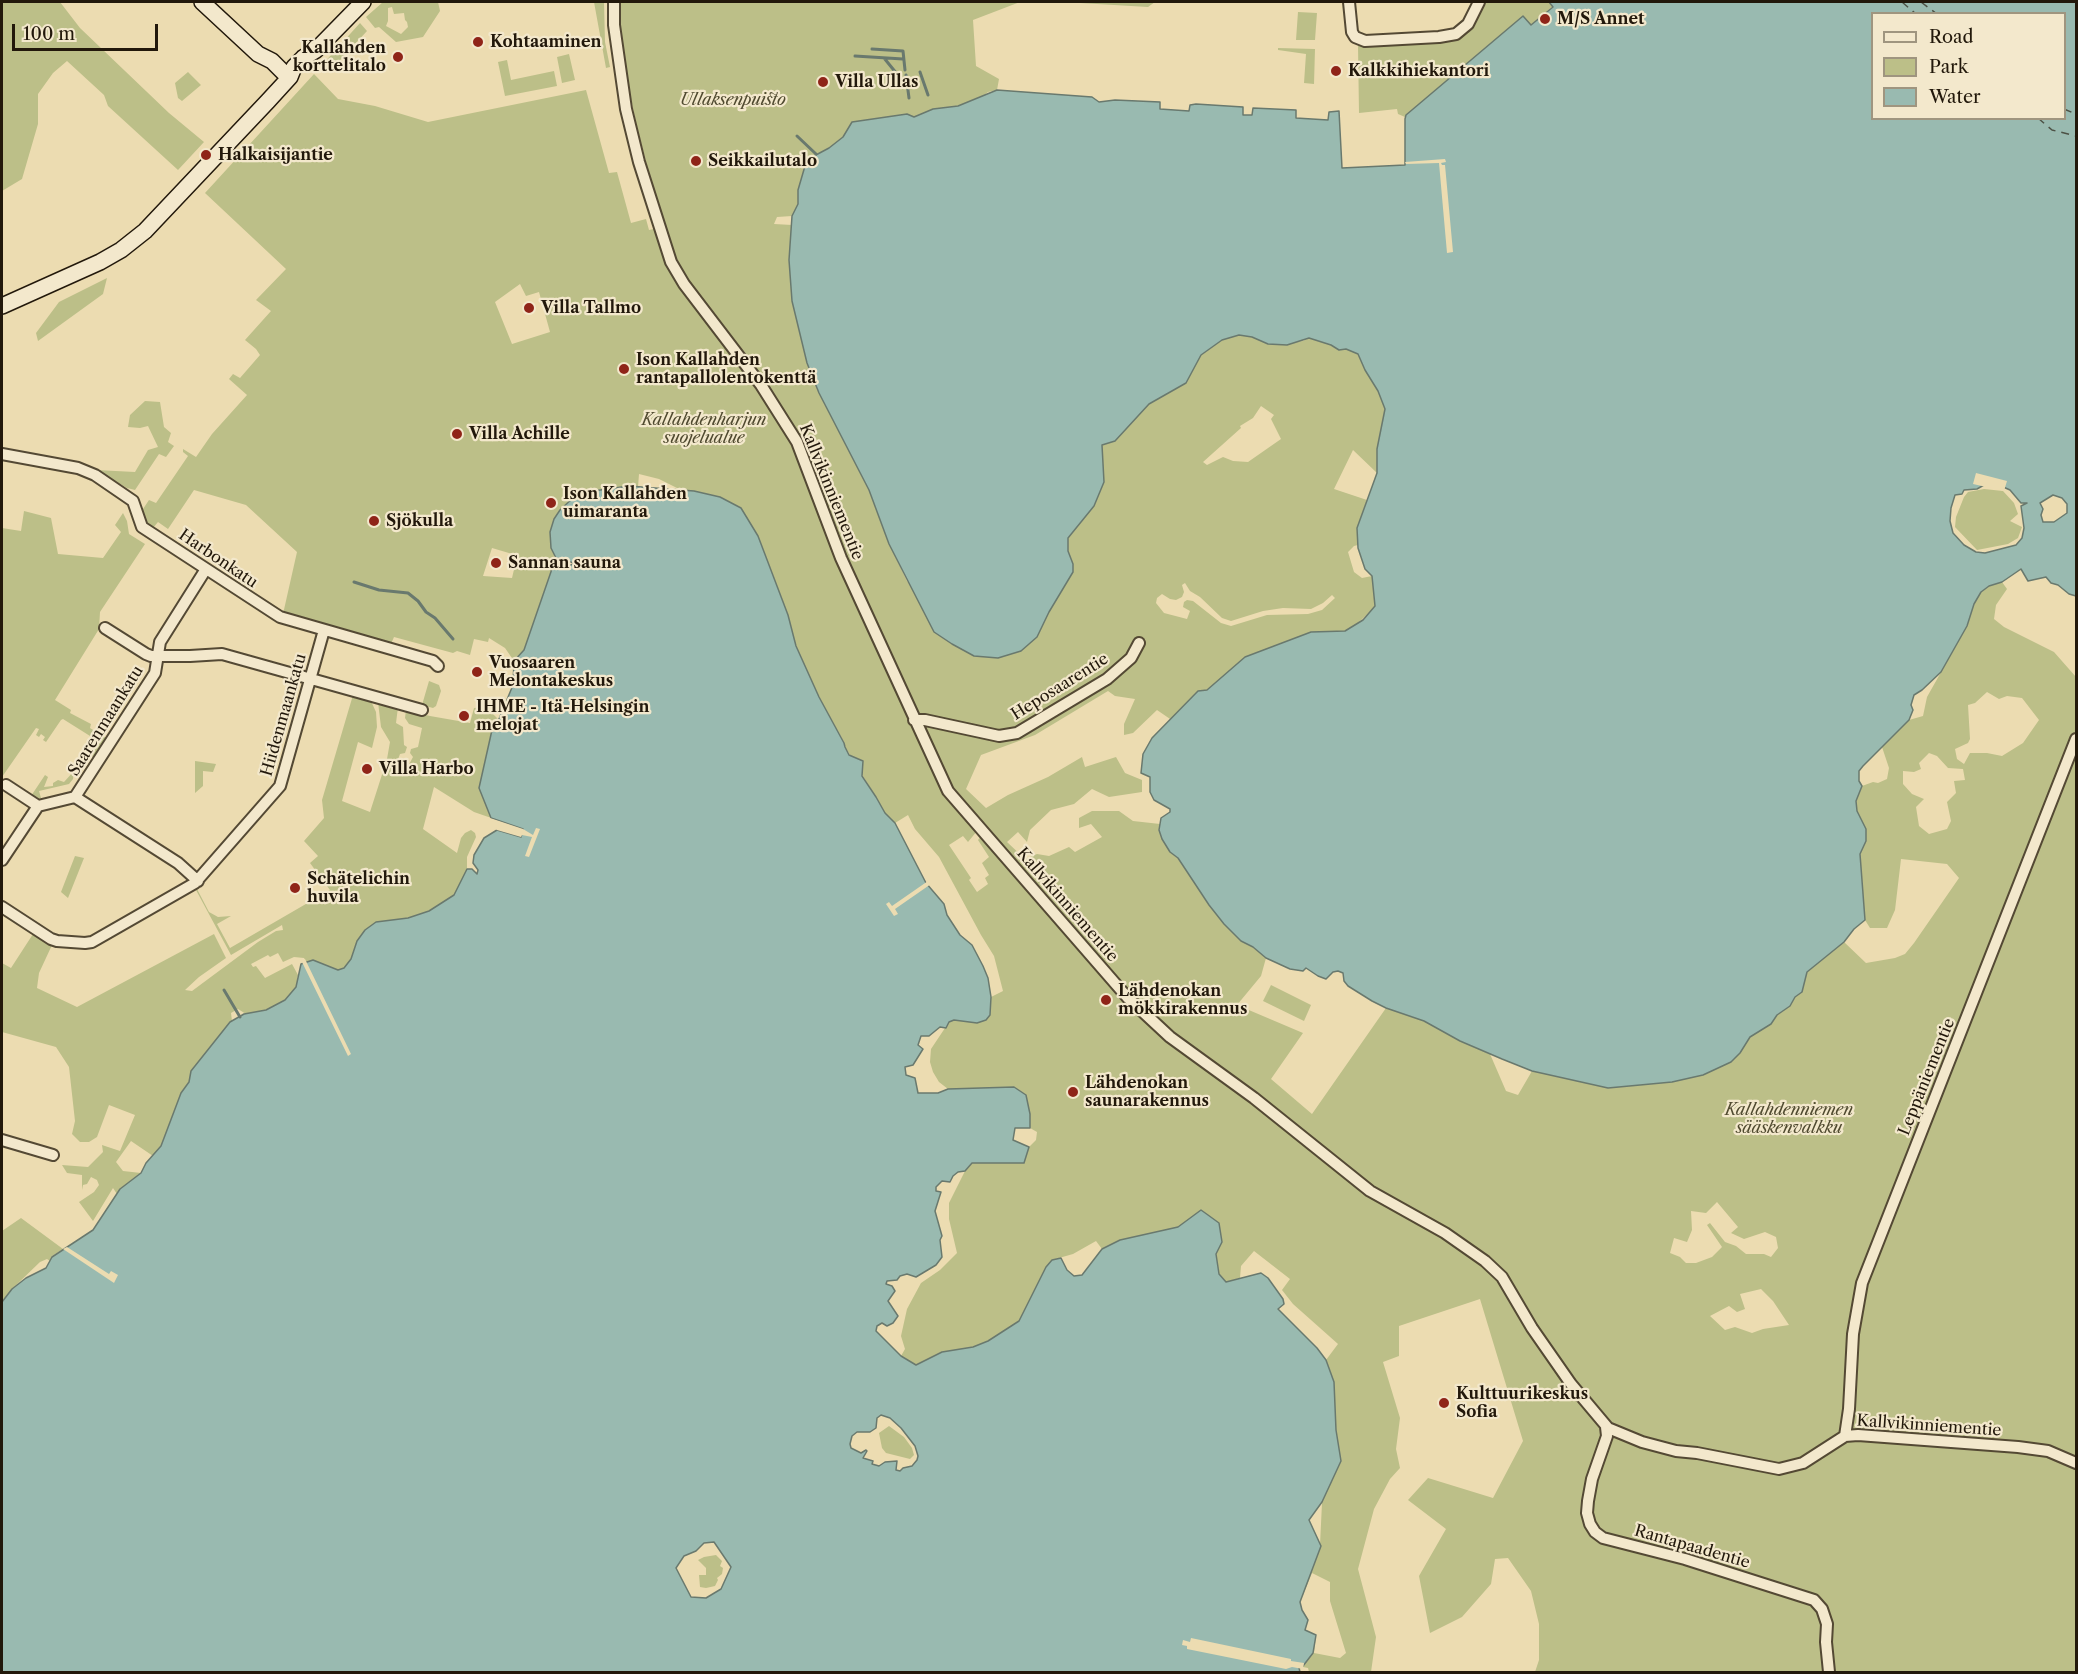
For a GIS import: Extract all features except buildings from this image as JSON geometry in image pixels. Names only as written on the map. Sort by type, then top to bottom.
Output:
[{"type":"street","points":[[202,2],[258,54],[265,68],[289,77]]},
{"type":"street","points":[[2,306],[100,262],[131,242],[159,218],[289,77],[303,58],[316,50],[363,2]]},
{"type":"street","name":"Kallvikinniementie","points":[[614,2],[614,25],[626,108],[639,162],[671,262],[684,284],[761,385],[797,442],[841,558],[951,796],[1127,997],[1170,1037],[1254,1098],[1370,1191],[1445,1233],[1485,1261],[1502,1277],[1532,1328],[1571,1384],[1606,1427],[1642,1442],[1676,1451],[1779,1468],[1803,1463],[1845,1436],[1858,1435],[2018,1446],[2048,1451],[2076,1463]]},
{"type":"street","points":[[1349,2],[1350,26],[1355,37],[1365,41],[1456,34],[1468,24],[1479,2]]},
{"type":"street","name":"Harbonkatu","points":[[2,454],[78,468],[95,475],[133,501],[142,526],[280,617],[434,661],[438,666]]},
{"type":"street","name":"Saarenmaankatu","points":[[38,806],[75,797],[155,673],[158,648],[163,636],[206,569]]},
{"type":"street","points":[[105,628],[146,654],[190,657],[222,654],[423,710]]},
{"type":"street","name":"Hiidenmaankatu","points":[[2,907],[51,939],[85,943],[92,942],[198,881],[280,786],[324,630]]},
{"type":"street","name":"Heposaarentie","points":[[914,720],[999,736],[1017,733],[1107,679],[1131,658],[1139,643]]},
{"type":"street","name":"Leppäniementie","points":[[1845,1436],[1849,1409],[1853,1334],[1862,1282],[2076,739]]},
{"type":"street","points":[[2,860],[38,806],[6,785]]},
{"type":"street","points":[[75,797],[178,863],[198,881]]},
{"type":"street","points":[[2,1140],[53,1155]]},
{"type":"street","name":"Rantapaadentie","points":[[1606,1427],[1607,1436],[1592,1479],[1588,1501],[1587,1513],[1595,1532],[1604,1538],[1685,1559],[1814,1600],[1822,1609],[1827,1624],[1829,1672]]},
{"type":"green space","points":[[2,2],[60,2],[80,28],[169,113],[204,142],[178,170],[108,106],[104,95],[67,61],[53,73],[38,94],[38,124],[22,179],[2,191]]},
{"type":"green space","points":[[383,2],[438,2],[440,11],[423,37],[396,42],[379,27],[375,28],[366,17]],"holes":[[[392,7],[394,14],[404,13],[408,27],[401,34],[386,26],[388,8]]]},
{"type":"green space","points":[[594,2],[604,2],[605,42],[610,67],[606,68]]},
{"type":"green space","points":[[619,2],[1020,2],[973,20],[976,66],[999,79],[997,90],[988,92],[977,101],[914,117],[814,156],[800,214],[777,217],[774,224],[792,225],[789,260],[792,301],[807,362],[819,393],[869,490],[889,544],[907,581],[998,658],[1021,651],[1068,538],[1094,506],[1102,445],[1149,404],[1186,383],[1201,355],[1222,340],[1239,335],[1252,337],[1268,344],[1303,341],[1309,338],[1339,350],[1346,349],[1358,354],[1385,409],[1377,449],[1377,473],[1353,450],[1334,489],[1367,500],[1357,528],[1358,545],[1348,552],[1354,572],[1362,578],[1372,576],[1376,606],[1358,623],[1351,636],[1173,721],[1157,710],[1133,733],[1124,735],[1124,724],[1135,699],[1115,696],[1108,691],[1035,735],[981,755],[966,789],[986,808],[1082,757],[1085,767],[1116,757],[1125,773],[1142,780],[1142,792],[1109,797],[1092,789],[1074,804],[1051,810],[1030,830],[1027,842],[1018,832],[1007,842],[1025,859],[1037,854],[1049,856],[1069,847],[1075,852],[1102,837],[1091,824],[1079,828],[1079,818],[1092,811],[1119,811],[1133,821],[1160,824],[1159,830],[1170,852],[1178,858],[1209,905],[1241,941],[1266,958],[1261,976],[1237,1005],[1303,1033],[1271,1079],[1312,1114],[1386,1008],[1424,1021],[1490,1054],[1506,1091],[1518,1095],[1532,1071],[1608,1088],[1672,1082],[1703,1075],[1729,1062],[1753,1032],[1790,1006],[1795,997],[1802,992],[1807,972],[1844,942],[1866,963],[1905,954],[1959,878],[1947,864],[1901,859],[1895,910],[1887,928],[1870,928],[1865,920],[1860,854],[1866,841],[1866,829],[1857,811],[1856,801],[1862,786],[1887,779],[1889,768],[1882,747],[1909,720],[1923,716],[1927,697],[1967,626],[1974,604],[1981,592],[1989,586],[2002,582],[2007,589],[1996,605],[1994,619],[2004,627],[2054,652],[2076,677],[2076,1672],[1535,1672],[1539,1660],[1539,1624],[1531,1591],[1508,1558],[1495,1559],[1491,1584],[1462,1617],[1430,1633],[1419,1576],[1446,1529],[1408,1500],[1428,1478],[1493,1498],[1523,1441],[1480,1299],[1399,1326],[1399,1356],[1383,1362],[1400,1418],[1396,1449],[1400,1468],[1390,1479],[1374,1509],[1358,1569],[1376,1637],[1371,1672],[1309,1672],[1308,1668],[1303,1667],[1278,1561],[1316,1509],[1309,1520],[1320,1545],[1321,1503],[1331,1482],[1331,1373],[1326,1360],[1338,1344],[1293,1304],[1282,1290],[1290,1279],[1254,1251],[1241,1266],[1240,1278],[1226,1282],[1219,1274],[1216,1254],[1103,1259],[1102,1249],[1096,1241],[1073,1254],[1052,1260],[1019,1321],[988,1341],[973,1347],[942,1352],[916,1365],[901,1356],[905,1349],[901,1336],[907,1309],[921,1283],[940,1270],[957,1253],[949,1219],[949,1203],[965,1171],[972,1163],[1024,1163],[1029,1147],[1036,1140],[1037,1132],[1030,1128],[1015,1128],[959,1089],[948,1089],[939,1082],[933,1072],[930,1062],[931,1049],[949,1022],[954,1020],[977,1023],[990,1015],[991,997],[1003,991],[994,956],[939,857],[915,829],[908,815],[895,823],[884,813],[819,697],[796,646],[788,615],[758,536],[720,497],[681,490],[659,479],[639,474],[638,487],[609,489],[550,532],[551,547],[556,558],[551,558],[554,563],[524,650],[514,661],[505,648],[489,638],[488,642],[474,639],[470,655],[457,651],[453,653],[394,637],[391,644],[283,614],[297,552],[246,505],[194,490],[168,529],[158,522],[153,528],[145,523],[141,512],[149,500],[156,503],[188,456],[183,449],[196,457],[212,434],[247,395],[229,379],[233,374],[240,378],[260,355],[245,340],[271,311],[256,300],[286,269],[205,193],[314,74],[338,99],[375,106],[428,122],[586,90],[609,173],[617,172],[631,223],[646,219],[649,230],[663,227],[637,127],[623,61]],"holes":[[[520,284],[526,296],[539,292],[550,332],[512,344],[495,302]],[[1261,406],[1274,415],[1271,419],[1281,439],[1248,462],[1233,461],[1223,457],[1207,465],[1203,462],[1241,428],[1240,426],[1253,418]],[[492,548],[519,556],[512,578],[483,576]],[[1185,583],[1190,591],[1200,597],[1222,618],[1231,621],[1263,611],[1283,608],[1311,609],[1332,595],[1335,598],[1322,610],[1308,614],[1267,615],[1231,626],[1221,623],[1193,601],[1184,602],[1183,607],[1190,611],[1187,619],[1164,613],[1156,603],[1157,598],[1162,594],[1176,600],[1182,597],[1184,592],[1182,585]],[[1987,692],[1999,699],[2007,696],[2022,698],[2039,720],[2023,743],[2002,756],[1970,753],[1964,764],[1957,759],[1955,749],[1968,743],[1970,739],[1968,705],[1975,703]],[[1929,753],[1937,756],[1948,768],[1963,769],[1965,780],[1954,781],[1956,793],[1947,802],[1951,821],[1947,829],[1929,834],[1919,826],[1916,807],[1924,799],[1912,794],[1903,784],[1903,771],[1914,772],[1921,769],[1919,763]],[[977,831],[982,835],[978,840],[989,857],[982,863],[989,875],[985,878],[988,884],[977,892],[969,880],[971,878],[949,845],[963,836],[968,842]],[[1717,1202],[1738,1227],[1731,1233],[1744,1239],[1765,1232],[1776,1237],[1778,1248],[1771,1257],[1764,1254],[1746,1254],[1736,1246],[1725,1242],[1710,1223],[1707,1225],[1722,1247],[1712,1257],[1696,1263],[1686,1263],[1680,1257],[1670,1253],[1674,1238],[1687,1242],[1692,1230],[1691,1211],[1706,1213]],[[1761,1289],[1773,1301],[1789,1325],[1752,1333],[1735,1327],[1725,1330],[1710,1316],[1729,1306],[1737,1312],[1745,1309],[1740,1294]],[[1312,1573],[1330,1582],[1330,1601],[1346,1653],[1340,1658],[1314,1653],[1316,1635],[1305,1630],[1308,1620],[1300,1602]]]},
{"type":"green space","points":[[1063,2],[1155,2],[1148,7]]},
{"type":"green space","points":[[1484,2],[1549,2],[1553,6],[1530,26],[1522,17],[1405,117],[1398,114],[1397,109],[1359,113],[1358,46],[1448,42],[1457,39],[1472,26]]},
{"type":"green space","points":[[1298,12],[1317,13],[1315,40],[1296,40]]},
{"type":"green space","points":[[360,23],[367,31],[329,72],[322,65]]},
{"type":"green space","points":[[1278,48],[1315,49],[1314,84],[1304,83],[1306,54],[1278,50]]},
{"type":"green space","points":[[569,54],[575,80],[562,83],[557,57]]},
{"type":"green space","points":[[507,60],[511,80],[554,71],[557,86],[505,96],[498,62]]},
{"type":"green space","points":[[188,72],[201,85],[182,101],[178,98],[175,83]]},
{"type":"green space","points":[[107,278],[103,294],[38,341],[36,333],[59,302]]},
{"type":"green space","points":[[145,401],[160,402],[164,427],[171,433],[168,442],[174,446],[166,457],[159,454],[135,490],[127,488],[96,470],[135,472],[148,450],[158,447],[148,426],[128,427],[130,415]]},
{"type":"green space","points":[[1984,489],[2003,491],[2014,503],[2018,514],[2010,521],[2022,527],[2018,538],[2008,544],[1977,550],[1955,527],[1956,517],[1968,492]]},
{"type":"green space","points":[[24,511],[51,518],[58,554],[103,558],[121,532],[115,525],[123,513],[129,534],[145,544],[100,612],[99,629],[55,700],[71,710],[70,713],[91,724],[90,728],[106,738],[95,758],[89,755],[98,741],[63,719],[46,742],[43,740],[45,737],[41,734],[39,737],[36,735],[39,729],[36,728],[2,777],[2,528],[21,531]]},
{"type":"green space","points":[[429,681],[439,685],[441,691],[436,706],[433,708],[422,705]]},
{"type":"green space","points":[[353,695],[370,699],[376,712],[377,727],[372,748],[358,742],[342,801],[370,812],[390,742],[381,727],[378,702],[398,707],[396,723],[403,727],[404,745],[407,747],[405,753],[400,754],[397,762],[406,770],[413,757],[410,753],[411,749],[418,747],[422,728],[409,724],[405,718],[406,710],[470,723],[474,708],[482,707],[489,710],[499,720],[523,829],[474,812],[434,787],[423,829],[457,853],[461,838],[465,833],[471,830],[475,833],[476,837],[467,857],[467,869],[472,869],[477,874],[478,936],[314,978],[304,958],[294,957],[283,962],[278,953],[270,957],[268,955],[251,964],[253,967],[256,966],[265,978],[292,964],[298,975],[296,987],[285,1000],[266,1010],[246,1014],[238,1009],[231,1013],[232,1021],[181,1093],[161,1146],[153,1156],[131,1141],[116,1162],[123,1171],[141,1173],[117,1194],[113,1188],[93,1221],[79,1202],[94,1192],[99,1185],[97,1180],[91,1177],[87,1184],[83,1185],[82,1190],[82,1175],[67,1173],[62,1165],[88,1167],[103,1152],[102,1145],[120,1151],[135,1115],[109,1105],[97,1137],[89,1142],[80,1142],[72,1134],[75,1121],[69,1067],[56,1047],[2,1032],[2,963],[11,968],[33,934],[52,945],[39,973],[37,988],[77,1007],[214,934],[226,958],[185,990],[192,991],[258,942],[276,931],[283,930],[282,925],[231,955],[196,890],[209,912],[218,917],[231,916],[217,924],[230,948],[330,890],[310,863],[318,856],[304,841],[324,818],[322,800]]},
{"type":"green space","points":[[195,761],[216,764],[213,772],[203,771],[203,786],[195,793]]},
{"type":"green space","points":[[74,771],[73,779],[69,784],[39,791],[41,798],[35,800],[31,796],[45,775],[48,777],[44,787],[53,786],[53,783],[58,780],[64,782]]},
{"type":"green space","points":[[75,856],[84,858],[68,898],[61,892]]},
{"type":"green space","points":[[1271,985],[1311,1005],[1304,1021],[1263,1001]]},
{"type":"green space","points":[[21,1218],[63,1249],[52,1256],[50,1261],[47,1259],[40,1262],[2,1302],[2,1231]]},
{"type":"green space","points":[[889,1426],[904,1437],[912,1448],[914,1455],[910,1459],[886,1453],[882,1448],[879,1433]]},
{"type":"green space","points":[[716,1555],[722,1561],[720,1566],[723,1568],[722,1574],[717,1578],[715,1586],[700,1587],[699,1575],[706,1575],[706,1568],[698,1560]]},
{"type":"water","points":[[1549,2],[2076,2],[2076,596],[2051,583],[2046,577],[2028,581],[2021,569],[1981,592],[1974,604],[1967,626],[1941,672],[1914,695],[1911,705],[1913,710],[1909,720],[1859,771],[1859,781],[1862,786],[1856,801],[1857,811],[1866,829],[1866,841],[1860,854],[1865,920],[1844,942],[1807,972],[1802,992],[1795,997],[1790,1006],[1777,1015],[1771,1024],[1750,1037],[1731,1062],[1703,1075],[1672,1082],[1608,1088],[1532,1071],[1460,1041],[1424,1021],[1372,1001],[1348,986],[1344,981],[1343,973],[1333,972],[1326,979],[1306,968],[1303,971],[1290,969],[1266,958],[1241,941],[1224,924],[1162,839],[1159,830],[1161,818],[1170,812],[1170,809],[1154,800],[1150,792],[1150,777],[1141,773],[1143,754],[1152,738],[1198,691],[1207,690],[1245,657],[1311,632],[1345,631],[1363,620],[1375,606],[1372,576],[1365,569],[1358,548],[1357,528],[1377,473],[1377,449],[1385,409],[1358,354],[1346,349],[1339,350],[1309,338],[1287,345],[1268,344],[1252,337],[1239,335],[1222,340],[1201,355],[1186,383],[1149,404],[1115,441],[1102,445],[1104,482],[1094,506],[1068,538],[1068,551],[1073,564],[1073,572],[1037,637],[1021,651],[998,658],[974,656],[934,632],[889,544],[869,490],[819,393],[807,363],[792,301],[789,260],[792,216],[798,204],[798,190],[805,166],[814,156],[843,137],[852,122],[907,114],[914,117],[933,109],[958,106],[997,90],[1092,97],[1099,102],[1115,100],[1160,102],[1160,109],[1189,111],[1190,105],[1196,104],[1243,107],[1243,115],[1252,115],[1253,108],[1296,110],[1296,118],[1328,120],[1329,112],[1339,111],[1342,168],[1405,165],[1406,115],[1523,16],[1531,25],[1553,7]],"holes":[[[1984,485],[2001,486],[2010,490],[2021,503],[2027,503],[2021,506],[2024,528],[2022,538],[2016,545],[1985,553],[1976,552],[1964,545],[1953,533],[1950,521],[1955,495]],[[2053,495],[2062,498],[2067,504],[2067,513],[2054,522],[2043,522],[2041,515],[2043,509],[2040,503]]]},
{"type":"water","points":[[629,486],[694,491],[720,497],[741,508],[758,536],[788,615],[796,646],[849,755],[863,761],[862,776],[885,813],[895,823],[926,883],[944,904],[947,915],[960,935],[972,945],[988,978],[991,997],[990,1015],[986,1020],[977,1023],[954,1020],[949,1022],[946,1028],[940,1027],[929,1036],[921,1036],[918,1045],[923,1049],[913,1065],[905,1067],[906,1075],[915,1078],[918,1093],[938,1093],[948,1089],[1014,1087],[1026,1095],[1030,1128],[1015,1128],[1013,1140],[1029,1147],[1024,1163],[972,1163],[965,1171],[953,1176],[950,1182],[942,1181],[936,1187],[936,1191],[941,1192],[935,1211],[942,1236],[940,1240],[942,1257],[936,1265],[916,1277],[907,1274],[900,1276],[897,1280],[887,1281],[886,1284],[892,1286],[895,1291],[888,1301],[898,1316],[893,1323],[887,1326],[882,1323],[877,1326],[876,1331],[901,1356],[916,1365],[942,1352],[973,1347],[988,1341],[1019,1321],[1046,1267],[1052,1260],[1061,1258],[1067,1270],[1074,1276],[1082,1275],[1102,1249],[1120,1240],[1178,1227],[1201,1210],[1219,1223],[1222,1242],[1216,1254],[1219,1274],[1226,1282],[1261,1273],[1268,1278],[1283,1299],[1284,1304],[1278,1309],[1317,1348],[1326,1360],[1334,1382],[1336,1430],[1341,1461],[1322,1502],[1309,1520],[1321,1546],[1300,1602],[1308,1620],[1305,1630],[1316,1635],[1313,1653],[1299,1668],[1300,1672],[2,1672],[2,1302],[12,1289],[26,1278],[46,1268],[52,1257],[93,1230],[120,1189],[141,1173],[146,1163],[161,1146],[181,1093],[189,1082],[191,1071],[230,1022],[244,1014],[266,1010],[285,1000],[296,987],[301,964],[313,960],[338,970],[344,968],[351,959],[357,941],[365,930],[376,922],[408,918],[429,911],[454,895],[467,869],[472,869],[477,874],[478,870],[473,863],[474,855],[484,838],[497,830],[521,837],[523,829],[491,818],[479,788],[492,730],[513,685],[514,661],[524,650],[554,563],[571,565],[574,563],[556,558],[551,548],[550,532],[554,519],[574,497],[586,492]],"holes":[[[881,1415],[890,1418],[901,1428],[915,1446],[918,1456],[912,1466],[900,1471],[896,1470],[897,1461],[885,1462],[879,1466],[872,1464],[873,1461],[863,1458],[866,1450],[861,1453],[851,1448],[852,1436],[857,1432],[870,1432],[876,1428],[877,1418]],[[714,1542],[731,1567],[721,1589],[706,1598],[691,1597],[676,1568],[684,1556],[696,1551],[704,1543]]]},
{"type":"pier","points":[[1445,159],[1446,162],[1441,163],[1445,165],[1453,252],[1447,253],[1439,163],[1406,164],[1405,162]]},
{"type":"pier","points":[[1976,473],[2007,481],[2004,491],[1973,484]]},
{"type":"pier","points":[[487,817],[523,829],[533,835],[536,828],[540,829],[529,857],[525,856],[532,837],[522,835],[521,837],[497,830],[494,828],[519,834],[519,831],[490,821]]},
{"type":"pier","points":[[928,881],[931,884],[895,909],[898,914],[894,916],[886,904],[889,902],[892,906]]},
{"type":"pier","points":[[305,959],[351,1054],[348,1056],[301,960]]},
{"type":"pier","points":[[67,1247],[109,1274],[111,1271],[118,1275],[114,1283],[63,1249]]},
{"type":"pier","points":[[1191,1638],[1291,1659],[1291,1661],[1304,1663],[1303,1669],[1292,1667],[1286,1669],[1187,1649],[1187,1646],[1182,1645],[1183,1640],[1190,1642]]},
{"type":"waterway","points":[[872,49],[903,51],[905,70]]},
{"type":"waterway","points":[[855,56],[903,59]]},
{"type":"waterway","points":[[884,58],[897,74]]},
{"type":"waterway","points":[[920,72],[928,95]]},
{"type":"waterway","points":[[906,75],[909,98]]},
{"type":"waterway","points":[[900,77],[907,85]]},
{"type":"waterway","points":[[797,136],[816,154]]},
{"type":"waterway","points":[[354,582],[379,590],[408,593],[435,618],[453,639]]},
{"type":"waterway","points":[[224,990],[240,1017]]},
{"type":"ferry route","points":[[1902,2],[1914,12]]},
{"type":"ferry route","points":[[1921,2],[1934,12]]},
{"type":"ferry route","points":[[2066,110],[2076,114]]},
{"type":"ferry route","points":[[2040,120],[2052,130],[2076,136]]},
{"type":"place","name":"M/S Annet","points":[[1545,19]]},
{"type":"place","name":"Kohtaaminen","points":[[478,42]]},
{"type":"place","name":"Kallahden korttelitalo","points":[[398,57]]},
{"type":"place","name":"Kalkkihiekantori","points":[[1336,71]]},
{"type":"place","name":"Villa Ullas","points":[[823,82]]},
{"type":"place","name":"Halkaisijantie","points":[[206,155]]},
{"type":"place","name":"Seikkailutalo","points":[[696,161]]},
{"type":"place","name":"Villa Tallmo","points":[[529,308]]},
{"type":"place","name":"Ison Kallahden rantapallolentokenttä","points":[[624,369]]},
{"type":"place","name":"Villa Achille","points":[[457,434]]},
{"type":"place","name":"Ison Kallahden uimaranta","points":[[551,503]]},
{"type":"place","name":"Sjökulla","points":[[374,521]]},
{"type":"place","name":"Sannan sauna","points":[[496,563]]},
{"type":"place","name":"Vuosaaren Melontakeskus","points":[[477,672]]},
{"type":"place","name":"IHME - Itä-Helsingin melojat","points":[[464,716]]},
{"type":"place","name":"Villa Harbo","points":[[367,769]]},
{"type":"place","name":"Schätelichin huvila","points":[[295,888]]},
{"type":"place","name":"Lähdenokan mökkirakennus","points":[[1106,1000]]},
{"type":"place","name":"Lähdenokan saunarakennus","points":[[1073,1092]]},
{"type":"place","name":"Kulttuurikeskus Sofia","points":[[1444,1403]]},
{"type":"park label","name":"Ullaksenpuisto","points":[[733,100]]},
{"type":"park label","name":"Kallahdenharjun suojelualue","points":[[704,429]]},
{"type":"park label","name":"Kallahdenniemen sääskenvalkku","points":[[1789,1119]]}]
